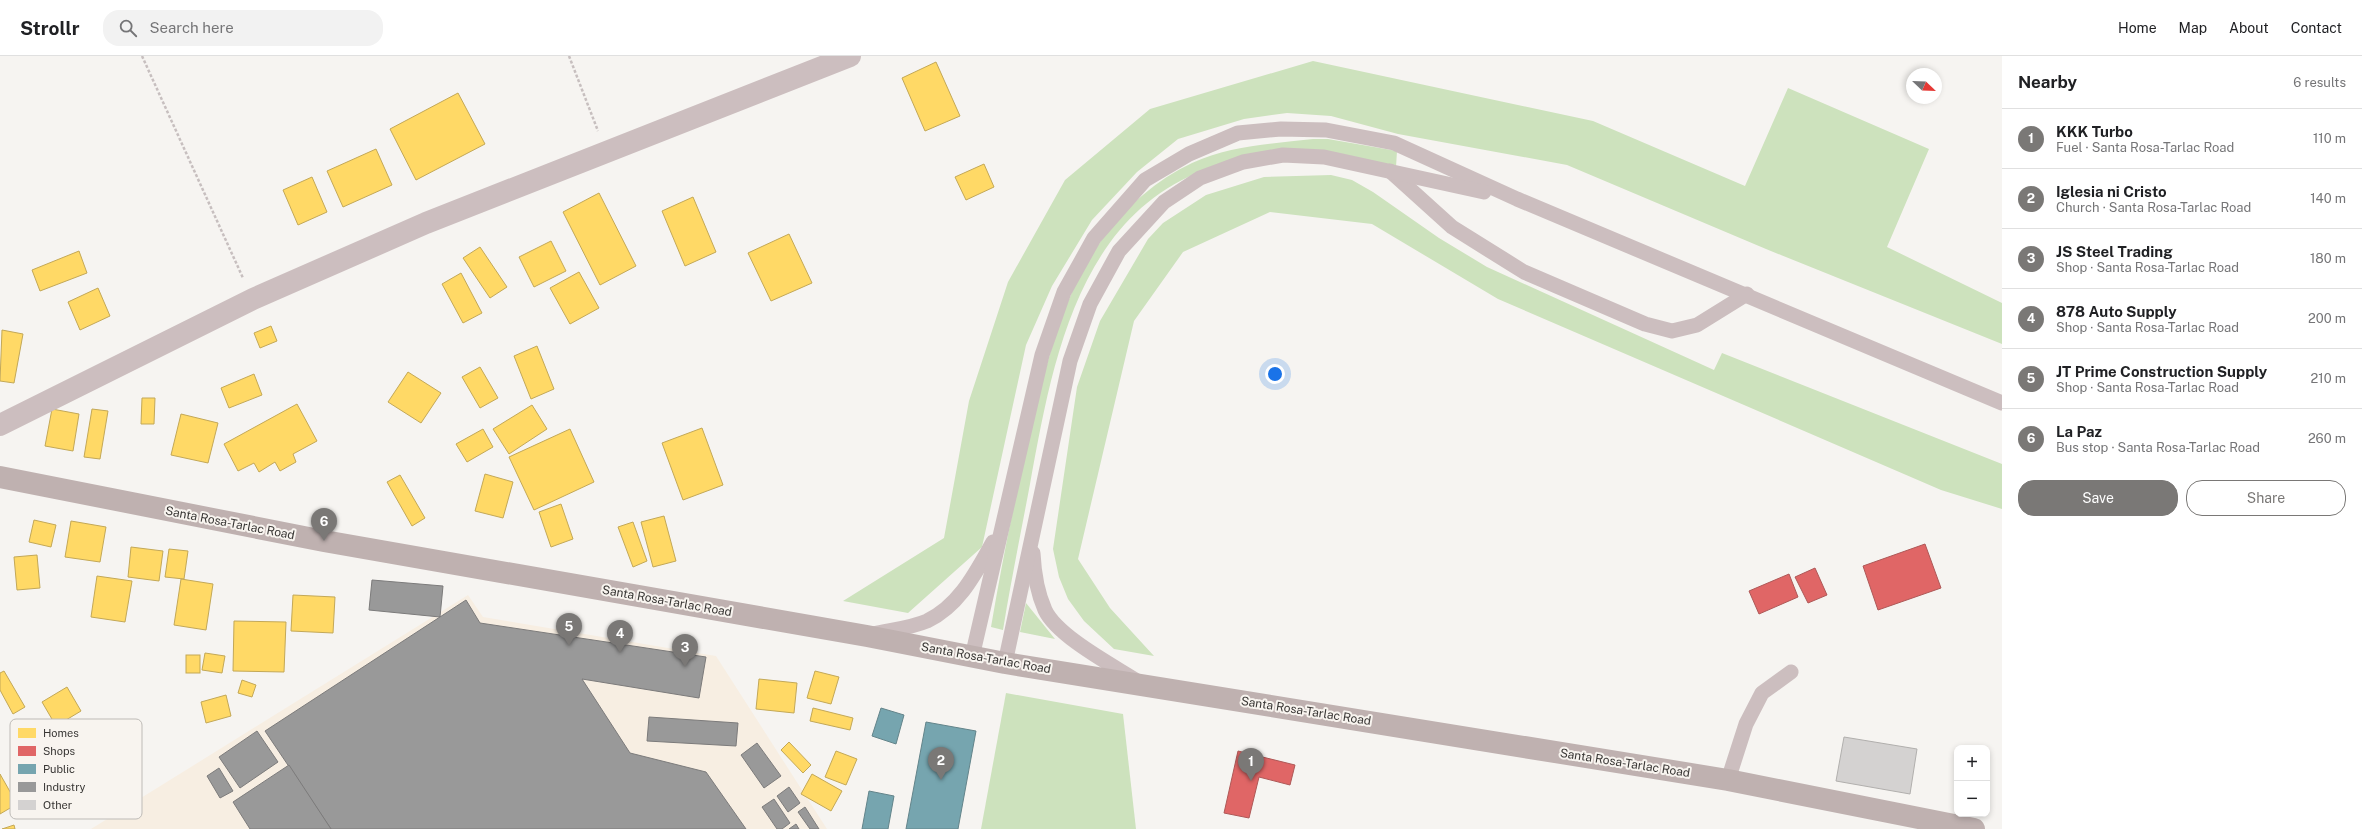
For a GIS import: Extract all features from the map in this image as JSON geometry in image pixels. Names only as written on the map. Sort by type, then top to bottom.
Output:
[{"type":"highway","name":"Santa Rosa-Tarlac Road","points":[[0,477],[324,541],[867,636],[1005,663],[1728,780],[1974,829]]},
{"type":"street","points":[[0,425],[253,299],[426,223],[850,56]]},
{"type":"lane","points":[[972,657],[1042,355],[1064,292],[1094,238],[1145,180],[1189,154],[1238,134],[1281,129],[1326,130],[1394,143],[1516,199],[1747,294],[2002,403]]},
{"type":"lane","points":[[1005,663],[1070,361],[1090,304],[1119,252],[1164,202],[1200,178],[1243,162],[1283,155],[1324,157],[1516,199]]},
{"type":"lane","points":[[1389,170],[1452,227],[1524,272],[1645,324],[1672,331],[1697,325],[1747,294]]},
{"type":"lane","points":[[867,636],[927,621],[946,609],[966,590],[1001,529]]},
{"type":"lane","points":[[1032,536],[1035,580],[1045,611],[1066,634],[1141,684]]},
{"type":"lane","points":[[1728,780],[1746,724],[1762,694],[1791,672]]},
{"type":"path","points":[[142,56],[253,299]]},
{"type":"path","points":[[569,56],[606,152]]},
{"type":"shaded area","points":[[468,595],[483,617],[716,656],[827,829],[91,829],[107,819],[142,819],[142,797]]},
{"type":"green space","points":[[1313,61],[1593,121],[1745,186],[1788,88],[1929,149],[1887,247],[2002,303],[2002,344],[1766,249],[1567,165],[1398,134],[1331,116],[1287,113],[1244,119],[1178,139],[1137,172],[1092,220],[1052,286],[1026,345],[982,547],[908,613],[843,601],[944,538],[969,401],[1008,282],[1065,180],[1150,109]]},
{"type":"green space","points":[[1313,139],[1328,139],[1397,151],[1396,167],[1332,152],[1325,152],[1310,153],[1264,162],[1220,167],[1197,173],[1156,196],[1122,227],[1096,264],[1076,305],[1060,349],[1048,394],[1038,440],[1003,630],[991,627],[1016,495],[1052,346],[1068,301],[1078,279],[1103,238],[1121,215],[1143,195],[1167,177],[1192,163],[1221,152],[1251,146]]},
{"type":"green space","points":[[1331,175],[1352,180],[1373,192],[1439,238],[1487,267],[1714,370],[1722,353],[2002,464],[2002,509],[1941,490],[1498,299],[1372,224],[1270,212],[1183,252],[1134,321],[1078,559],[1110,608],[1154,656],[1114,649],[1084,621],[1068,599],[1059,577],[1053,549],[1077,387],[1100,321],[1148,239],[1163,223],[1206,195],[1264,177]]},
{"type":"green space","points":[[1026,603],[1055,639],[1020,632]]},
{"type":"green space","points":[[1006,693],[1123,714],[1136,829],[981,829]]},
{"type":"building: Homes","points":[[936,62],[960,116],[925,131],[902,78]]},
{"type":"building: Homes","points":[[458,93],[485,144],[416,180],[390,129]]},
{"type":"building: Homes","points":[[376,149],[392,185],[343,207],[327,171]]},
{"type":"building: Homes","points":[[984,164],[994,187],[966,200],[955,177]]},
{"type":"building: Homes","points":[[312,177],[327,212],[298,225],[283,190]]},
{"type":"building: Homes","points":[[599,193],[636,266],[600,285],[563,212]]},
{"type":"building: Homes","points":[[693,197],[716,252],[685,266],[662,211]]},
{"type":"building: Homes","points":[[789,234],[812,283],[771,301],[748,253]]},
{"type":"building: Homes","points":[[551,241],[566,271],[534,287],[519,257]]},
{"type":"building: Homes","points":[[480,247],[507,287],[490,298],[463,258]]},
{"type":"building: Homes","points":[[79,251],[87,273],[40,291],[32,270]]},
{"type":"building: Homes","points":[[579,272],[599,308],[570,324],[550,288]]},
{"type":"building: Homes","points":[[461,273],[482,313],[463,323],[442,284]]},
{"type":"building: Homes","points":[[98,288],[110,316],[80,330],[68,302]]},
{"type":"building: Homes","points":[[271,326],[277,341],[260,348],[254,333]]},
{"type":"building: Homes","points":[[2,330],[23,334],[14,383],[0,381]]},
{"type":"building: Homes","points":[[537,346],[554,389],[531,399],[514,356]]},
{"type":"building: Homes","points":[[480,367],[498,398],[480,408],[462,377]]},
{"type":"building: Homes","points":[[408,372],[441,393],[421,423],[388,402]]},
{"type":"building: Homes","points":[[254,374],[262,395],[229,408],[221,388]]},
{"type":"building: Homes","points":[[142,398],[155,398],[154,424],[141,424]]},
{"type":"building: Homes","points":[[297,404],[317,441],[293,454],[296,462],[280,471],[275,462],[259,472],[254,463],[238,471],[224,444]]},
{"type":"building: Homes","points":[[532,405],[547,429],[509,454],[493,429]]},
{"type":"building: Homes","points":[[52,409],[79,414],[73,451],[45,446]]},
{"type":"building: Homes","points":[[92,409],[108,411],[100,459],[84,457]]},
{"type":"building: Homes","points":[[181,414],[218,423],[208,463],[171,455]]},
{"type":"building: Homes","points":[[702,428],[723,485],[683,500],[662,443]]},
{"type":"building: Homes","points":[[483,429],[493,447],[467,462],[456,444]]},
{"type":"building: Homes","points":[[570,429],[594,482],[534,510],[509,457]]},
{"type":"building: Homes","points":[[485,474],[513,482],[503,518],[475,511]]},
{"type":"building: Homes","points":[[400,475],[425,518],[412,526],[387,482]]},
{"type":"building: Homes","points":[[561,504],[573,539],[551,547],[539,512]]},
{"type":"building: Homes","points":[[664,516],[676,561],[653,567],[641,522]]},
{"type":"building: Homes","points":[[34,520],[56,525],[51,547],[29,542]]},
{"type":"building: Homes","points":[[71,521],[106,527],[100,562],[65,557]]},
{"type":"building: Homes","points":[[633,522],[647,561],[633,567],[618,527]]},
{"type":"building: Homes","points":[[131,547],[163,551],[159,581],[128,577]]},
{"type":"building: Homes","points":[[169,549],[188,551],[184,579],[165,577]]},
{"type":"building: Homes","points":[[37,555],[40,588],[17,590],[14,557]]},
{"type":"building: Homes","points":[[97,576],[132,581],[125,622],[91,617]]},
{"type":"building: Homes","points":[[181,579],[213,584],[206,630],[174,625]]},
{"type":"building: Homes","points":[[293,595],[335,597],[333,633],[291,631]]},
{"type":"building: Homes","points":[[234,621],[286,622],[284,672],[233,671]]},
{"type":"building: Homes","points":[[205,653],[225,656],[222,673],[202,670]]},
{"type":"building: Homes","points":[[186,655],[200,655],[200,673],[186,673]]},
{"type":"building: Homes","points":[[4,671],[25,707],[13,714],[0,690],[0,673]]},
{"type":"building: Homes","points":[[815,671],[839,677],[831,704],[807,698]]},
{"type":"building: Homes","points":[[759,679],[797,683],[794,713],[756,709]]},
{"type":"building: Homes","points":[[242,680],[256,685],[252,697],[238,693]]},
{"type":"building: Homes","points":[[67,687],[81,711],[68,719],[52,719],[42,702]]},
{"type":"building: Homes","points":[[226,695],[231,716],[206,723],[201,702]]},
{"type":"building: Homes","points":[[813,708],[853,718],[850,730],[810,721]]},
{"type":"building: Homes","points":[[789,742],[811,765],[803,773],[781,750]]},
{"type":"building: Homes","points":[[836,751],[857,759],[846,785],[825,777]]},
{"type":"building: Homes","points":[[0,774],[10,792],[10,808],[0,814]]},
{"type":"building: Homes","points":[[812,774],[842,791],[831,811],[801,794]]},
{"type":"building: Homes","points":[[14,825],[15,829],[2,829]]},
{"type":"building: Shops","points":[[1925,544],[1941,588],[1878,610],[1863,566]]},
{"type":"building: Shops","points":[[1815,568],[1827,595],[1808,603],[1795,577]]},
{"type":"building: Shops","points":[[1789,574],[1798,597],[1759,614],[1749,591]]},
{"type":"building: Shops","points":[[1238,751],[1295,765],[1290,785],[1259,777],[1249,818],[1224,813]]},
{"type":"building: Public","points":[[881,708],[904,715],[896,744],[872,736]]},
{"type":"building: Public","points":[[926,722],[976,731],[958,829],[906,829]]},
{"type":"building: Public","points":[[869,791],[894,796],[888,829],[862,829]]},
{"type":"building: Industry","points":[[372,580],[443,586],[440,617],[369,610]]},
{"type":"building: Industry","points":[[466,600],[480,623],[706,657],[699,698],[582,679],[630,753],[706,772],[746,829],[331,829],[265,731]]},
{"type":"building: Industry","points":[[649,717],[738,723],[736,746],[647,741]]},
{"type":"building: Industry","points":[[257,731],[278,762],[240,788],[219,757]]},
{"type":"building: Industry","points":[[757,743],[781,776],[764,788],[741,755]]},
{"type":"building: Industry","points":[[289,765],[331,829],[250,829],[233,802]]},
{"type":"building: Industry","points":[[219,768],[233,791],[220,798],[207,776]]},
{"type":"building: Industry","points":[[789,787],[800,803],[788,812],[777,796]]},
{"type":"building: Industry","points":[[774,799],[790,823],[782,829],[777,829],[762,807]]},
{"type":"building: Industry","points":[[805,807],[819,829],[810,829],[798,812]]},
{"type":"building: Industry","points":[[796,824],[799,829],[789,829]]},
{"type":"building: Other","points":[[1844,737],[1917,749],[1910,794],[1836,781]]},
{"type":"place","name":"La Paz","points":[[324,541]]},
{"type":"place","name":"JT Prime Construction Supply","points":[[569,646]]},
{"type":"place","name":"878 Auto Supply","points":[[620,653]]},
{"type":"place","name":"JS Steel Trading","points":[[685,667]]},
{"type":"place","name":"Iglesia ni Cristo","points":[[941,780]]},
{"type":"place","name":"KKK Turbo","points":[[1251,781]]}]
